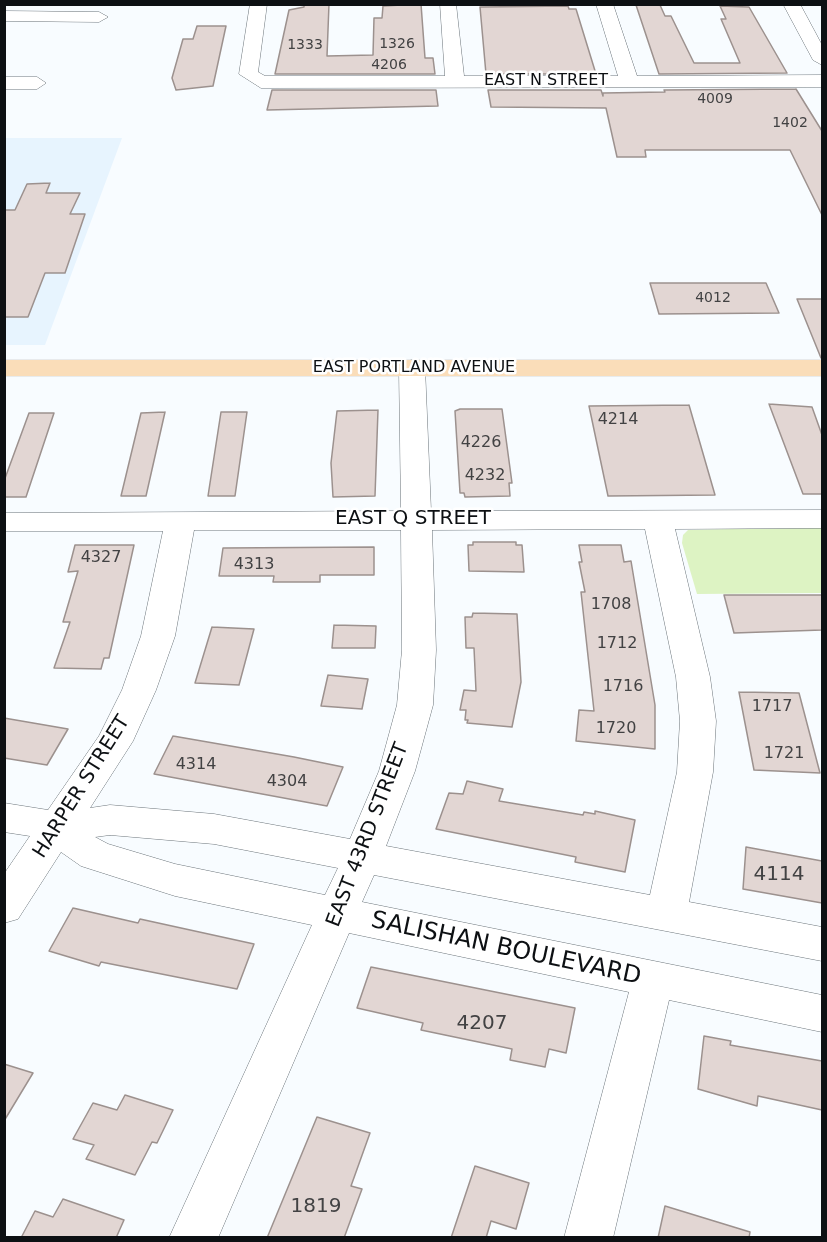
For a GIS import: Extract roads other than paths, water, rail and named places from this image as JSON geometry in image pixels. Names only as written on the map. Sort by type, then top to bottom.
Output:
[{"type":"main road","name":"EAST PORTLAND AVENUE","points":[[4,368],[822,368]]},
{"type":"street","name":"EAST N STREET","points":[[259,4],[248,74],[255,80],[269,82],[822,81]]},
{"type":"street","points":[[448,4],[455,81]]},
{"type":"street","points":[[604,4],[629,80]]},
{"type":"street","points":[[791,4],[822,60]]},
{"type":"street","points":[[4,16],[99,16]]},
{"type":"street","points":[[4,83],[37,83]]},
{"type":"street","name":"EAST 43RD STREET","points":[[193,1238],[363,855],[397,771],[414,705],[420,650],[412,368]]},
{"type":"street","name":"EAST Q STREET","points":[[4,522],[822,519]]},
{"type":"street","points":[[658,520],[693,677],[698,721],[694,772],[666,914]]},
{"type":"street","name":"HARPER STREET","points":[[4,907],[115,741],[142,682],[158,636],[180,522]]},
{"type":"street","points":[[4,817],[59,827],[110,820],[214,829],[363,855],[822,944]]},
{"type":"street","name":"SALISHAN BOULEVARD","points":[[59,827],[82,848],[96,855],[175,880],[822,1014]]},
{"type":"street","points":[[588,1238],[653,980]]}]
